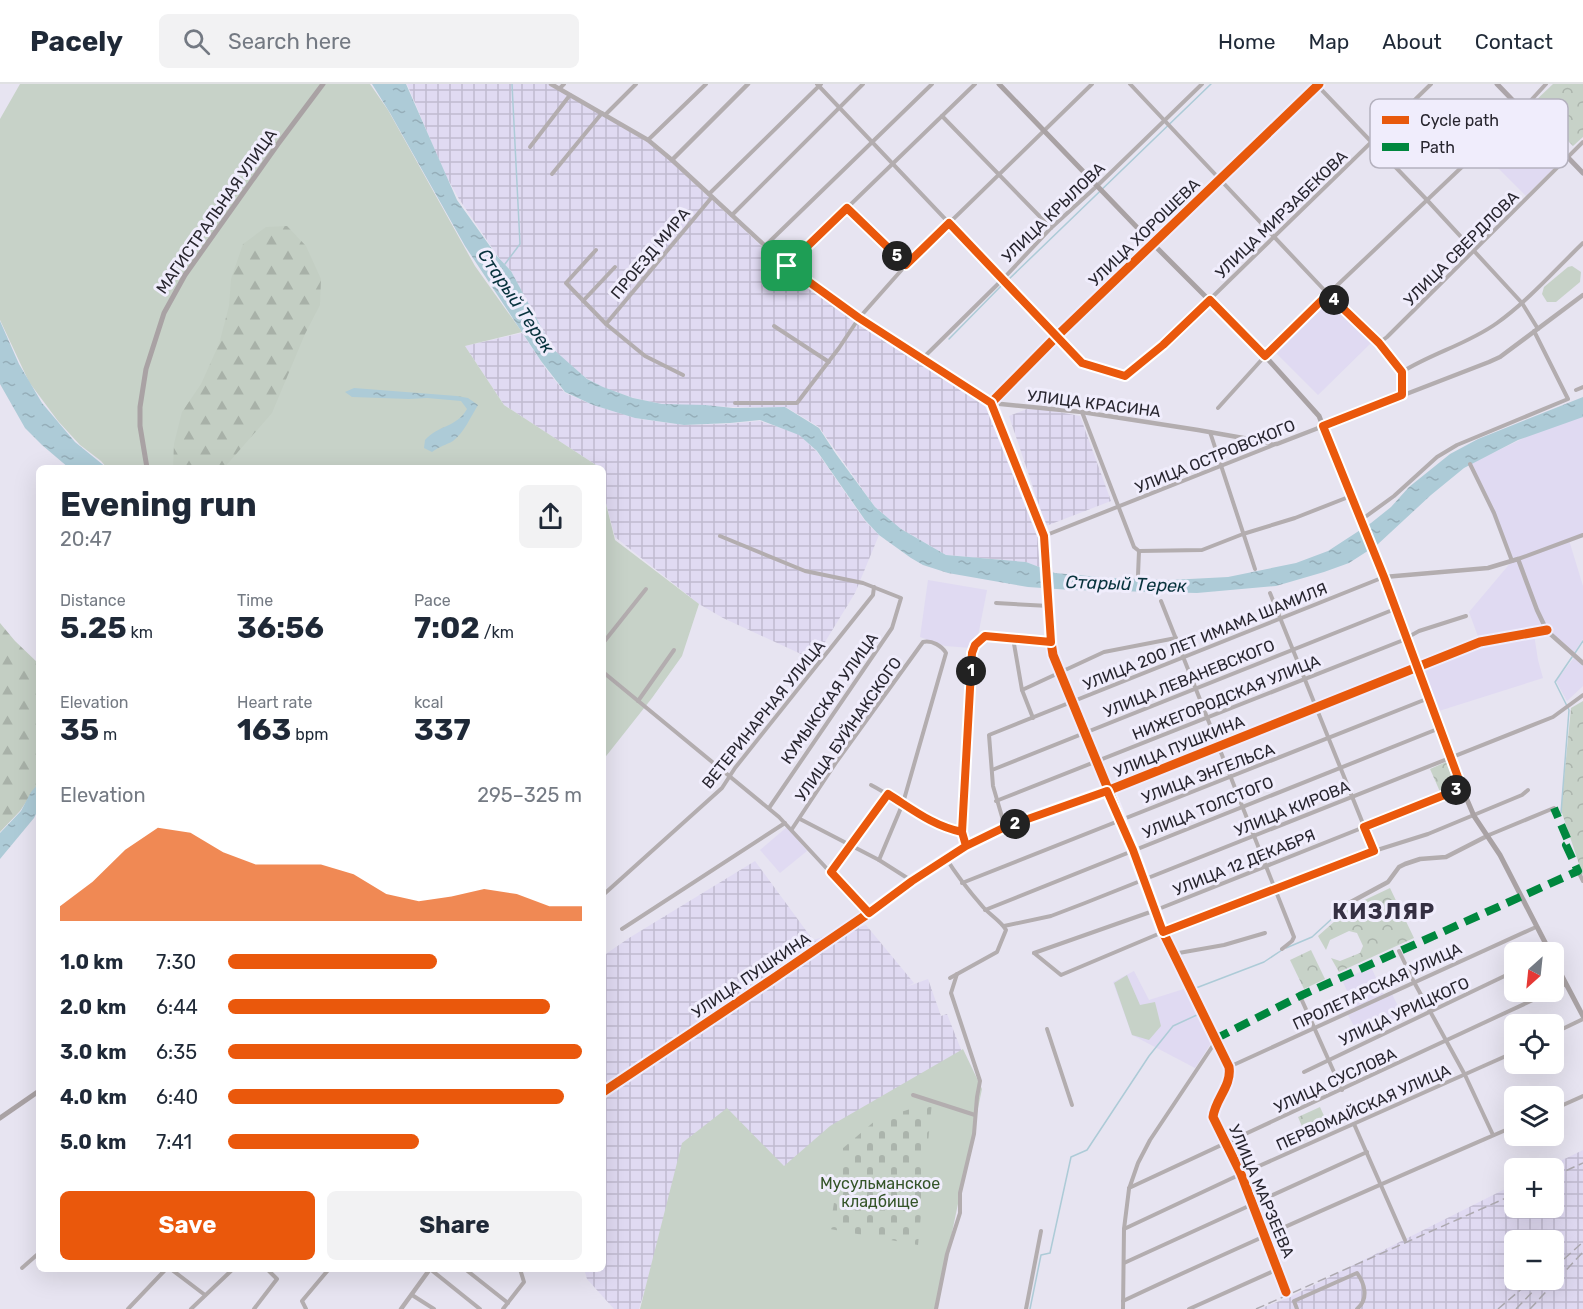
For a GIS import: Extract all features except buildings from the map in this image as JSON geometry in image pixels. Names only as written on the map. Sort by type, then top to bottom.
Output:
[{"type":"main road","name":"МАГИСТРАЛЬНАЯ УЛИЦА","points":[[146,465],[140,426],[140,407],[146,369],[164,313],[184,275],[324,84]]},
{"type":"main road","points":[[999,84],[1152,244],[1265,356],[1319,416],[1384,577],[1462,788],[1474,816],[1489,835],[1544,942]]},
{"type":"main road","points":[[1497,84],[1512,99]]},
{"type":"main road","points":[[1568,157],[1583,172]]},
{"type":"main road","points":[[1564,980],[1583,1017]]},
{"type":"main road","points":[[0,1118],[36,1093]]},
{"type":"street","name":"УЛИЦА КРАСИНА","points":[[550,84],[648,140],[787,266],[859,318],[991,403],[1082,412],[1277,444]]},
{"type":"street","points":[[560,89],[564,84]]},
{"type":"street","points":[[552,174],[604,114],[636,84]]},
{"type":"street","points":[[648,140],[706,84]]},
{"type":"street","points":[[672,160],[748,84]]},
{"type":"street","points":[[732,215],[863,84]]},
{"type":"street","points":[[765,246],[932,84]]},
{"type":"street","points":[[787,266],[975,84]]},
{"type":"street","points":[[735,403],[797,402],[829,362],[859,318],[906,265],[1092,84]]},
{"type":"street","points":[[1130,84],[1328,294],[1379,343],[1402,372],[1402,395]]},
{"type":"street","name":"УЛИЦА КРЫЛОВА","points":[[922,359],[1051,228],[1202,84]]},
{"type":"street","name":"УЛИЦА МИРЗАБЕКОВА","points":[[1416,99],[1431,84]]},
{"type":"street","points":[[1532,99],[1546,84]]},
{"type":"street","points":[[819,85],[1057,336]]},
{"type":"street","name":"ПРОЕЗД МИРА","points":[[606,324],[711,195],[819,85]]},
{"type":"street","points":[[1317,85],[1370,141]]},
{"type":"street","name":"УЛИЦА ХОРОШЕВА","points":[[991,403],[1057,336],[1317,85]]},
{"type":"street","points":[[530,147],[570,95]]},
{"type":"street","points":[[942,116],[1051,228]]},
{"type":"street","name":"УЛИЦА СВЕРДЛОВА","points":[[1568,157],[1583,142]]},
{"type":"street","name":"УЛИЦА МИРЗАБЕКОВА","points":[[1057,336],[1082,363],[1125,376],[1163,345],[1370,145]]},
{"type":"street","points":[[1362,522],[1437,457],[1457,444],[1568,399],[1522,303],[1396,168]]},
{"type":"street","points":[[1218,408],[1265,356],[1460,168]]},
{"type":"street","name":"УЛИЦА СВЕРДЛОВА","points":[[1379,343],[1557,168]]},
{"type":"street","points":[[847,208],[906,265]]},
{"type":"street","points":[[1402,372],[1466,342],[1497,323],[1522,303],[1583,243]]},
{"type":"street","name":"ПРОЕЗД МИРА","points":[[597,250],[566,283],[606,324],[645,356],[683,375]]},
{"type":"street","points":[[583,301],[615,267]]},
{"type":"street","name":"УЛИЦА ОСТРОВСКОГО","points":[[1044,536],[1489,362],[1500,357],[1583,295]]},
{"type":"street","points":[[774,326],[829,362]]},
{"type":"street","points":[[1576,390],[1583,387]]},
{"type":"street","points":[[991,403],[1044,536],[1053,656],[1119,821],[1133,850],[1163,932],[1230,1069]]},
{"type":"street","points":[[1082,412],[1134,547],[1139,551],[1202,550],[1295,518],[1352,495]]},
{"type":"street","points":[[1209,432],[1255,569]]},
{"type":"street","points":[[1470,464],[1546,630],[1583,663]]},
{"type":"street","points":[[1384,577],[1488,568],[1583,535]]},
{"type":"street","points":[[720,536],[805,571],[874,587]]},
{"type":"street","points":[[1138,575],[1139,551]]},
{"type":"street","name":"УЛИЦА 200 ЛЕТ ИМАМА ШАМИЛЯ","points":[[1005,827],[996,801],[989,735],[1384,577]]},
{"type":"street","name":"КУМЫКСКАЯ УЛИЦА","points":[[769,808],[892,628],[901,598],[874,587]]},
{"type":"street","name":"ВЕТЕРИНАРНАЯ УЛИЦА","points":[[606,892],[722,788],[873,596],[874,587]]},
{"type":"street","points":[[606,639],[646,589]]},
{"type":"street","points":[[1270,592],[1374,851]]},
{"type":"street","points":[[1161,601],[1294,937],[1282,949]]},
{"type":"street","points":[[996,603],[1049,606]]},
{"type":"street","name":"УЛИЦА ЛЕВАНЕВСКОГО","points":[[992,770],[1196,690],[1292,648],[1395,609]]},
{"type":"street","name":"НИЖЕГОРОДСКАЯ УЛИЦА","points":[[996,801],[1419,631],[1466,616]]},
{"type":"street","name":"УЛИЦА ПУШКИНА","points":[[606,1090],[966,846],[1005,827],[1107,791],[1480,642],[1546,630]]},
{"type":"street","points":[[966,846],[962,832],[972,653],[975,645],[985,636],[1051,642]]},
{"type":"street","points":[[1013,638],[1022,690],[1033,718]]},
{"type":"street","points":[[1022,690],[1104,652],[1176,638]]},
{"type":"street","name":"УЛИЦА БУЙНАКСКОГО","points":[[792,829],[923,642],[928,641],[943,648],[946,653],[903,804]]},
{"type":"street","points":[[638,701],[674,650]]},
{"type":"street","points":[[606,674],[769,808],[792,829],[869,913]]},
{"type":"street","name":"УЛИЦА КИРОВА","points":[[1004,926],[1051,916],[1144,881],[1553,717],[1583,695]]},
{"type":"street","name":"УЛИЦА ЭНГЕЛЬСА","points":[[962,883],[1429,698]]},
{"type":"street","name":"УЛИЦА ТОЛСТОГО","points":[[985,910],[1440,728]]},
{"type":"street","points":[[871,785],[924,818],[962,832]]},
{"type":"street","name":"УЛИЦА 12 ДЕКАБРЯ","points":[[1163,932],[1061,975],[1034,953],[1156,910],[1462,788]]},
{"type":"street","points":[[1163,932],[1374,851],[1474,816],[1522,795],[1528,790]]},
{"type":"street","points":[[831,872],[888,794]]},
{"type":"street","points":[[879,860],[903,804]]},
{"type":"street","points":[[1349,903],[1388,882],[1399,867],[1405,864],[1420,859],[1446,857],[1489,835],[1554,808]]},
{"type":"street","points":[[800,819],[879,860],[912,881]]},
{"type":"street","points":[[622,929],[785,823]]},
{"type":"street","points":[[946,858],[962,883],[1006,930],[997,952],[950,978]]},
{"type":"street","points":[[1578,871],[1583,881]]},
{"type":"street","name":"ПРОЛЕТАРСКАЯ УЛИЦА","points":[[1230,1069],[1314,1028],[1536,927]]},
{"type":"street","points":[[1173,954],[1224,945],[1265,933]]},
{"type":"street","points":[[1399,951],[1465,1075],[1493,1135]]},
{"type":"street","points":[[936,1309],[947,1254],[960,1213],[960,1193],[974,1134],[980,1076],[951,993],[957,974]]},
{"type":"street","name":"УЛИЦА УРИЦКОГО","points":[[1304,1072],[1504,976]]},
{"type":"street","points":[[1300,996],[1342,1090]]},
{"type":"street","name":"УЛИЦА СУСЛОВА","points":[[1130,1188],[1529,1002]]},
{"type":"street","points":[[1564,1027],[1583,1017]]},
{"type":"street","points":[[1047,1029],[1072,1105]]},
{"type":"street","points":[[1123,1309],[1124,1229],[1130,1188],[1138,1163],[1150,1140],[1216,1041]]},
{"type":"street","name":"ПЕРВОМАЙСКАЯ УЛИЦА","points":[[1124,1229],[1241,1174],[1504,1057]]},
{"type":"street","name":"УЛИЦА МАРЗЕЕВА","points":[[1230,1069],[1228,1083],[1213,1117],[1241,1174],[1266,1234],[1286,1292]]},
{"type":"street","points":[[913,1095],[975,1115]]},
{"type":"street","points":[[1564,1104],[1583,1096]]},
{"type":"street","points":[[1354,1124],[1405,1240]]},
{"type":"street","points":[[1123,1301],[1266,1234],[1381,1186],[1504,1130]]},
{"type":"street","points":[[1124,1263],[1367,1152]]},
{"type":"street","points":[[1026,1309],[1041,1231]]},
{"type":"street","points":[[22,1268],[36,1256]]},
{"type":"street","points":[[1189,1309],[1278,1269]]},
{"type":"street","points":[[128,1309],[163,1272]]},
{"type":"street","points":[[174,1272],[205,1294]]},
{"type":"street","points":[[191,1309],[230,1272]]},
{"type":"street","points":[[254,1309],[277,1279],[270,1272]]},
{"type":"street","points":[[306,1309],[302,1301],[326,1272]]},
{"type":"street","points":[[401,1309],[428,1272]]},
{"type":"street","points":[[434,1272],[480,1309]]},
{"type":"street","points":[[469,1272],[508,1303]]},
{"type":"street","points":[[503,1309],[524,1282],[521,1272]]},
{"type":"street","points":[[1297,1309],[1294,1301],[1357,1273],[1365,1289],[1361,1305],[1357,1309]]},
{"type":"street","points":[[412,1295],[434,1309]]},
{"type":"shaded area","points":[[407,84],[550,84],[653,145],[782,265],[988,402],[1042,538],[1039,567],[1026,562],[946,555],[898,527],[875,507],[819,427],[786,407],[662,404],[604,388],[586,378],[552,349],[511,271],[499,258],[459,199],[445,174]]},
{"type":"shaded area","points":[[1498,168],[1554,168],[1526,196]]},
{"type":"shaded area","points":[[1328,300],[1371,343],[1318,395],[1275,352]]},
{"type":"shaded area","points":[[522,333],[565,393],[593,405],[639,419],[685,425],[760,421],[799,434],[817,452],[865,521],[879,535],[855,593],[814,660],[723,618],[699,604],[615,537],[606,503],[606,465],[596,465],[504,405],[465,346]]},
{"type":"shaded area","points":[[1032,407],[1080,416],[1111,501],[1046,526],[1009,416]]},
{"type":"shaded area","points":[[1583,416],[1583,534],[1569,540],[1583,586],[1583,639],[1573,654],[1547,631],[1534,634],[1543,678],[1439,711],[1422,666],[1480,642],[1469,612],[1512,561],[1470,464],[1528,436]]},
{"type":"shaded area","points":[[928,580],[987,590],[978,636],[971,648],[945,646],[920,637]]},
{"type":"shaded area","points":[[1574,658],[1583,666],[1583,686],[1567,701],[1556,681]]},
{"type":"shaded area","points":[[787,827],[807,851],[780,873],[760,850]]},
{"type":"shaded area","points":[[755,861],[813,940],[866,925],[914,983],[906,987],[928,979],[941,1016],[947,1014],[962,1052],[787,1171],[688,1147],[639,1309],[614,1309],[587,1279],[585,1272],[606,1272],[606,954]]},
{"type":"shaded area","points":[[1371,967],[1384,995],[1355,1008],[1342,980]]},
{"type":"shaded area","points":[[1134,971],[1149,1000],[1187,988],[1213,1040],[1195,1068],[1132,1035],[1113,982]]},
{"type":"shaded area","points":[[1392,994],[1404,1018],[1361,1039],[1348,1015]]},
{"type":"shaded area","points":[[1583,1150],[1583,1309],[1259,1309],[1290,1297],[1504,1190],[1504,1218],[1564,1218],[1564,1159]]},
{"type":"green space","points":[[20,84],[370,84],[388,110],[475,266],[522,332],[465,346],[504,405],[596,465],[104,465],[80,445],[58,421],[29,382],[0,320],[0,119]]},
{"type":"green space","points":[[1553,84],[1583,84],[1583,137],[1573,146],[1568,141],[1568,99],[1537,99]]},
{"type":"green space","points":[[287,226],[306,246],[321,279],[320,305],[305,334],[272,413],[227,465],[173,465],[174,444],[182,412],[201,384],[219,344],[229,306],[231,279],[243,244],[266,227]]},
{"type":"green space","points":[[1572,266],[1581,272],[1580,282],[1556,302],[1547,302],[1542,294],[1544,287]]},
{"type":"green space","points":[[606,504],[615,540],[699,604],[682,656],[606,756]]},
{"type":"green space","points":[[0,623],[36,661],[36,787],[20,811],[0,832]]},
{"type":"green space","points":[[1583,701],[1583,876],[1561,810],[1571,708]]},
{"type":"green space","points":[[1448,761],[1459,786],[1441,794],[1430,769]]},
{"type":"green space","points":[[1390,888],[1414,938],[1339,972],[1331,958],[1340,961],[1360,953],[1363,946],[1357,933],[1349,931],[1330,940],[1326,950],[1318,936],[1352,906]]},
{"type":"green space","points":[[1311,950],[1325,979],[1304,989],[1290,960]]},
{"type":"green space","points":[[1127,975],[1140,1005],[1155,1002],[1161,1026],[1149,1040],[1132,1035],[1114,983]]},
{"type":"green space","points":[[963,1049],[982,1089],[936,1309],[640,1309],[682,1143],[727,1108],[784,1166],[830,1126]]},
{"type":"green space","name":"Мусульманское кладбище","points":[[932,1102],[918,1245],[830,1229],[842,1149],[876,1120]]},
{"type":"green space","points":[[1320,1107],[1330,1129],[1307,1138],[1298,1117]]},
{"type":"water","name":"Старый Терек","points":[[372,84],[406,84],[457,200],[497,256],[511,271],[553,349],[587,379],[633,398],[662,404],[733,408],[785,407],[819,428],[875,507],[901,529],[946,555],[1026,562],[1055,573],[1170,580],[1228,577],[1296,563],[1328,551],[1371,523],[1391,507],[1409,487],[1450,454],[1478,439],[1583,397],[1583,417],[1518,440],[1464,468],[1377,545],[1349,563],[1276,586],[1197,593],[1071,590],[1028,587],[948,573],[923,565],[879,535],[865,520],[817,451],[799,435],[760,420],[684,425],[635,418],[593,405],[565,392],[541,361],[465,246]]},
{"type":"water","points":[[0,321],[19,364],[42,403],[75,442],[103,465],[65,465],[25,428],[0,384]]},
{"type":"water","points":[[354,388],[457,396],[468,398],[478,405],[457,438],[432,452],[424,448],[425,440],[463,415],[467,409],[461,401],[352,397],[345,392]]},
{"type":"water","points":[[36,786],[36,814],[0,859],[0,833],[21,811]]},
{"type":"waterway","name":"Старый Терек","points":[[505,264],[520,244],[512,84]]},
{"type":"waterway","points":[[1007,281],[1211,84]]},
{"type":"waterway","points":[[949,339],[1003,284]]},
{"type":"waterway","points":[[1575,653],[1583,641]]},
{"type":"waterway","points":[[1561,813],[1569,710],[1555,682],[1572,657]]},
{"type":"waterway","points":[[1286,948],[1312,937],[1348,904]]},
{"type":"waterway","points":[[1204,1012],[1194,990],[1196,988],[1264,962],[1282,950]]},
{"type":"waterway","points":[[1030,1309],[1041,1255],[1050,1253],[1071,1157],[1087,1150],[1149,1056],[1173,1026],[1199,1014]]},
{"type":"railway","points":[[1564,1172],[1583,1163]]},
{"type":"railway","points":[[1256,1309],[1504,1199]]},
{"type":"railway","points":[[1564,1259],[1583,1242]]},
{"type":"railway","points":[[1530,1309],[1583,1252]]},
{"type":"railway","points":[[1498,1309],[1520,1290]]},
{"type":"railway","points":[[1516,1309],[1534,1290]]},
{"type":"marked path","points":[[1215,1039],[1300,996],[1578,871],[1566,845],[1569,843],[1554,808]]},
{"type":"cycle path","points":[[1286,1292],[1241,1174],[1213,1117],[1228,1080],[1229,1067],[1163,932],[1133,850],[1053,655],[1044,536],[991,403],[1057,336],[1319,84]]},
{"type":"cycle path","points":[[606,1090],[966,846],[1005,827],[1107,791],[1480,642],[1547,630]]},
{"type":"district","name":"КИЗЛЯР","points":[[1384,911]]},
{"type":"route","points":[[787,266],[847,208],[906,265],[949,223],[1082,363],[1125,376],[1163,345],[1210,300],[1265,356],[1328,294],[1379,343],[1402,372],[1402,395],[1323,426],[1384,577],[1462,788],[1364,827],[1374,851],[1163,932],[1133,850],[1107,791],[1005,827],[966,846],[962,832],[924,818],[888,794],[831,872],[869,913],[912,881],[966,846],[962,832],[972,653],[975,645],[985,636],[1051,642],[1044,536],[991,403],[859,318],[787,266]]}]
